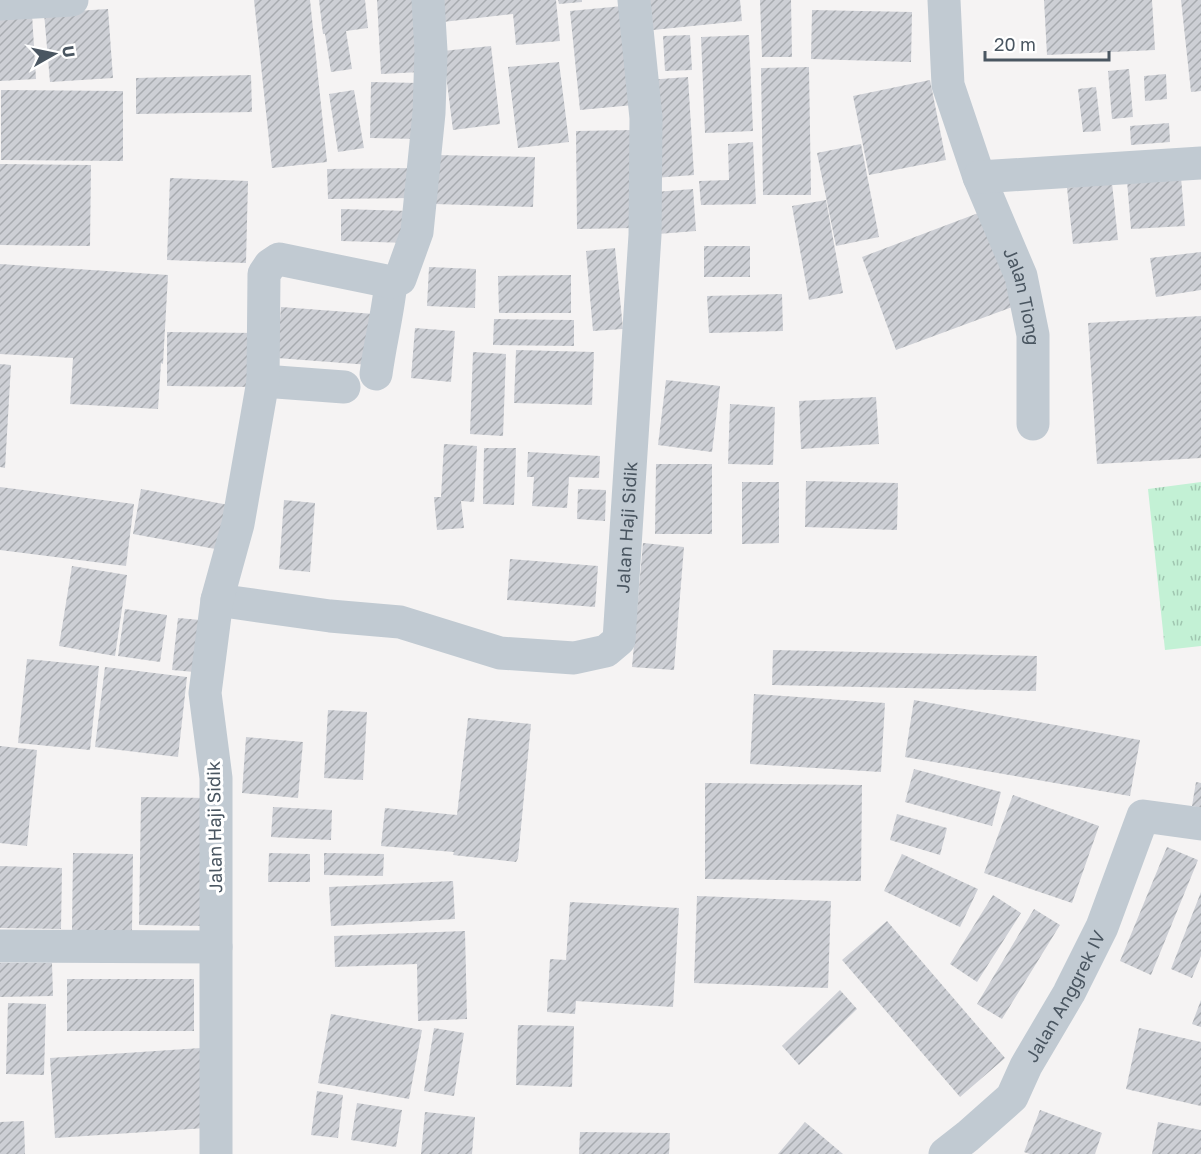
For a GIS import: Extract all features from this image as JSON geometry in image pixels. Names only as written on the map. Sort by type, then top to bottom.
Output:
[{"type":"street","points":[[0,4],[72,0]]},
{"type":"street","points":[[376,374],[390,282],[400,279],[417,232],[429,113],[431,51],[428,0]]},
{"type":"street","name":"Jalan Haji Sidik","points":[[217,600],[330,616],[400,622],[500,652],[574,658],[606,651],[619,640],[645,235],[646,118],[634,0]]},
{"type":"street","name":"Jalan Tiong","points":[[944,0],[948,85],[979,177],[1021,276],[1033,335],[1033,423]]},
{"type":"street","points":[[979,177],[1201,163]]},
{"type":"street","name":"Jalan Haji Sidik","points":[[216,1154],[216,778],[205,693],[217,600],[238,524],[263,381],[264,274],[270,265],[279,260],[390,282]]},
{"type":"street","points":[[263,381],[344,387]]},
{"type":"street","name":"Jalan Anggrek IV","points":[[965,1148],[1012,1096],[1026,1066],[1069,993],[1102,927],[1143,816],[1201,824]]},
{"type":"street","points":[[0,946],[216,947]]},
{"type":"green space","points":[[1201,482],[1201,646],[1165,650],[1148,489]]},
{"type":"building","points":[[254,0],[310,0],[327,162],[272,168]]},
{"type":"building","points":[[319,0],[365,0],[368,28],[346,31],[352,69],[331,72]]},
{"type":"building","points":[[377,0],[418,0],[421,72],[381,74]]},
{"type":"building","points":[[441,0],[556,0],[560,41],[516,45],[513,14],[443,22]]},
{"type":"building","points":[[558,0],[582,0],[582,2],[559,4]]},
{"type":"building","points":[[650,0],[740,0],[742,21],[653,30]]},
{"type":"building","points":[[760,0],[791,0],[792,57],[762,57]]},
{"type":"building","points":[[1044,0],[1152,0],[1155,50],[1047,55]]},
{"type":"building","points":[[1181,0],[1201,0],[1201,91],[1191,92]]},
{"type":"building","points":[[623,6],[634,105],[580,110],[570,11]]},
{"type":"building","points":[[108,9],[113,78],[50,82],[44,13]]},
{"type":"building","points":[[812,10],[912,12],[911,62],[811,59]]},
{"type":"building","points":[[32,14],[36,79],[0,81],[0,15]]},
{"type":"building","points":[[690,35],[692,70],[665,71],[663,36]]},
{"type":"building","points":[[749,35],[753,131],[705,133],[701,37]]},
{"type":"building","points":[[491,46],[500,124],[453,130],[443,51]]},
{"type":"building","points":[[559,62],[569,142],[518,148],[508,67]]},
{"type":"building","points":[[809,67],[811,195],[763,195],[761,68]]},
{"type":"building","points":[[1129,69],[1133,117],[1112,119],[1108,71]]},
{"type":"building","points":[[1166,74],[1167,99],[1145,101],[1144,76]]},
{"type":"building","points":[[251,75],[252,112],[136,114],[136,78]]},
{"type":"building","points":[[688,77],[694,175],[654,178],[647,80]]},
{"type":"building","points":[[930,80],[946,160],[869,175],[853,96]]},
{"type":"building","points":[[371,82],[419,83],[418,139],[370,138]]},
{"type":"building","points":[[1096,87],[1101,131],[1083,132],[1078,89]]},
{"type":"building","points":[[1,90],[123,91],[123,161],[1,160]]},
{"type":"building","points":[[354,90],[364,148],[338,152],[329,94]]},
{"type":"building","points":[[1169,123],[1170,142],[1131,145],[1130,126]]},
{"type":"building","points":[[634,130],[635,228],[577,229],[576,131]]},
{"type":"building","points":[[753,142],[756,204],[701,205],[699,181],[729,180],[728,144]]},
{"type":"building","points":[[861,144],[879,237],[836,246],[817,153]]},
{"type":"building","points":[[435,155],[535,157],[533,207],[434,204]]},
{"type":"building","points":[[0,164],[91,165],[90,246],[0,245]]},
{"type":"building","points":[[414,168],[414,198],[328,199],[327,169]]},
{"type":"building","points":[[1181,177],[1185,226],[1131,229],[1127,181]]},
{"type":"building","points":[[170,178],[248,181],[246,263],[167,260]]},
{"type":"building","points":[[1112,183],[1118,240],[1073,244],[1067,188]]},
{"type":"building","points":[[693,189],[696,231],[658,234],[655,192]]},
{"type":"building","points":[[826,200],[843,293],[809,300],[792,206]]},
{"type":"building","points":[[341,209],[409,211],[409,243],[341,241]]},
{"type":"building","points":[[981,212],[1015,306],[896,350],[862,257]]},
{"type":"building","points":[[704,246],[750,246],[750,277],[704,277]]},
{"type":"building","points":[[615,248],[623,329],[593,331],[586,251]]},
{"type":"building","points":[[1201,252],[1201,290],[1156,297],[1150,258]]},
{"type":"building","points":[[0,264],[168,275],[158,409],[70,404],[73,358],[0,354]]},
{"type":"building","points":[[429,267],[476,269],[475,308],[427,306]]},
{"type":"building","points":[[571,275],[571,313],[499,313],[498,276]]},
{"type":"building","points":[[782,294],[783,331],[709,333],[707,296]]},
{"type":"building","points":[[281,307],[374,314],[370,365],[277,358]]},
{"type":"building","points":[[1201,316],[1201,458],[1097,464],[1088,323]]},
{"type":"building","points":[[494,319],[574,320],[574,346],[493,345]]},
{"type":"building","points":[[415,328],[455,331],[451,382],[411,378]]},
{"type":"building","points":[[167,332],[258,333],[257,387],[167,386]]},
{"type":"building","points":[[516,350],[594,352],[592,405],[514,403]]},
{"type":"building","points":[[473,352],[506,354],[503,436],[470,434]]},
{"type":"building","points":[[0,364],[11,365],[5,468],[0,467]]},
{"type":"building","points":[[666,380],[720,386],[712,452],[658,445]]},
{"type":"building","points":[[876,397],[879,444],[801,449],[799,401]]},
{"type":"building","points":[[730,404],[775,407],[773,465],[728,464]]},
{"type":"building","points":[[444,444],[477,446],[474,502],[461,501],[464,528],[437,530],[434,497],[441,497]]},
{"type":"building","points":[[484,448],[516,448],[514,505],[483,504]]},
{"type":"building","points":[[528,452],[600,456],[599,478],[569,477],[567,508],[532,506],[534,477],[527,477]]},
{"type":"building","points":[[656,464],[712,464],[712,534],[655,534]]},
{"type":"building","points":[[806,481],[898,483],[897,530],[805,527]]},
{"type":"building","points":[[742,482],[779,482],[779,543],[742,544]]},
{"type":"building","points":[[0,487],[134,504],[126,566],[0,550]]},
{"type":"building","points":[[141,489],[229,505],[221,550],[133,534]]},
{"type":"building","points":[[578,489],[606,490],[605,521],[577,519]]},
{"type":"building","points":[[284,500],[315,503],[310,572],[279,569]]},
{"type":"building","points":[[643,543],[684,547],[674,670],[632,667]]},
{"type":"building","points":[[510,559],[598,566],[595,607],[507,600]]},
{"type":"building","points":[[72,566],[127,575],[115,656],[59,646]]},
{"type":"building","points":[[125,609],[167,615],[160,662],[118,656]]},
{"type":"building","points":[[178,618],[211,621],[205,673],[172,670]]},
{"type":"building","points":[[773,650],[1037,656],[1036,691],[772,685]]},
{"type":"building","points":[[27,659],[99,666],[90,750],[18,743]]},
{"type":"building","points":[[105,667],[187,677],[178,757],[95,747]]},
{"type":"building","points":[[754,694],[885,703],[881,772],[750,764]]},
{"type":"building","points":[[914,700],[1140,740],[1130,796],[905,757]]},
{"type":"building","points":[[328,710],[367,712],[363,780],[324,778]]},
{"type":"building","points":[[468,718],[531,724],[516,862],[453,855],[454,852],[381,846],[385,808],[457,815]]},
{"type":"building","points":[[246,737],[303,742],[298,798],[242,793]]},
{"type":"building","points":[[0,746],[37,750],[27,846],[0,843]]},
{"type":"building","points":[[914,769],[1001,792],[992,826],[905,802]]},
{"type":"building","points":[[1196,782],[1201,783],[1201,808],[1192,806]]},
{"type":"building","points":[[705,783],[862,785],[861,881],[705,879]]},
{"type":"building","points":[[1013,795],[1099,826],[1072,903],[984,873]]},
{"type":"building","points":[[141,797],[208,798],[206,926],[139,925]]},
{"type":"building","points":[[273,807],[332,810],[331,840],[271,837]]},
{"type":"building","points":[[897,814],[947,828],[940,855],[890,840]]},
{"type":"building","points":[[1167,847],[1198,860],[1151,975],[1120,961]]},
{"type":"building","points":[[73,853],[133,854],[132,932],[72,931]]},
{"type":"building","points":[[269,853],[310,854],[310,882],[268,882]]},
{"type":"building","points":[[324,853],[384,854],[383,876],[324,875]]},
{"type":"building","points":[[902,854],[978,889],[960,927],[884,891]]},
{"type":"building","points":[[0,866],[62,868],[61,929],[0,928]]},
{"type":"building","points":[[453,881],[455,919],[331,926],[329,887]]},
{"type":"building","points":[[1201,892],[1201,956],[1192,978],[1171,969]]},
{"type":"building","points":[[993,895],[1021,913],[977,982],[950,964]]},
{"type":"building","points":[[697,896],[831,901],[828,988],[694,983]]},
{"type":"building","points":[[570,902],[679,908],[673,1007],[576,1001],[575,1014],[547,1012],[550,959],[566,960]]},
{"type":"building","points":[[1034,909],[1060,925],[1002,1019],[977,1004]]},
{"type":"building","points":[[887,921],[1005,1058],[960,1097],[842,960]]},
{"type":"building","points":[[465,931],[467,1019],[418,1021],[417,964],[335,967],[334,936]]},
{"type":"building","points":[[0,963],[52,963],[53,996],[0,997]]},
{"type":"building","points":[[67,979],[194,979],[194,1031],[67,1031]]},
{"type":"building","points":[[840,990],[857,1009],[799,1065],[782,1046]]},
{"type":"building","points":[[1201,1000],[1201,1027],[1192,1024]]},
{"type":"building","points":[[8,1003],[46,1004],[44,1075],[6,1074]]},
{"type":"building","points":[[331,1014],[422,1030],[409,1099],[318,1083]]},
{"type":"building","points":[[518,1025],[574,1026],[572,1087],[516,1085]]},
{"type":"building","points":[[434,1028],[464,1033],[454,1096],[424,1091]]},
{"type":"building","points":[[1139,1028],[1201,1042],[1201,1106],[1126,1089]]},
{"type":"building","points":[[201,1048],[206,1128],[55,1138],[50,1058]]},
{"type":"building","points":[[317,1091],[343,1095],[338,1138],[311,1135]]},
{"type":"building","points":[[357,1103],[402,1110],[396,1147],[351,1140]]},
{"type":"building","points":[[1040,1110],[1102,1133],[1095,1154],[1030,1154],[1024,1152]]},
{"type":"building","points":[[425,1112],[475,1117],[472,1154],[421,1154]]},
{"type":"building","points":[[24,1121],[25,1154],[0,1154],[0,1122]]},
{"type":"building","points":[[805,1122],[843,1154],[778,1154]]},
{"type":"building","points":[[1158,1122],[1201,1130],[1201,1154],[1152,1154]]},
{"type":"building","points":[[580,1132],[670,1133],[669,1154],[579,1154]]}]
